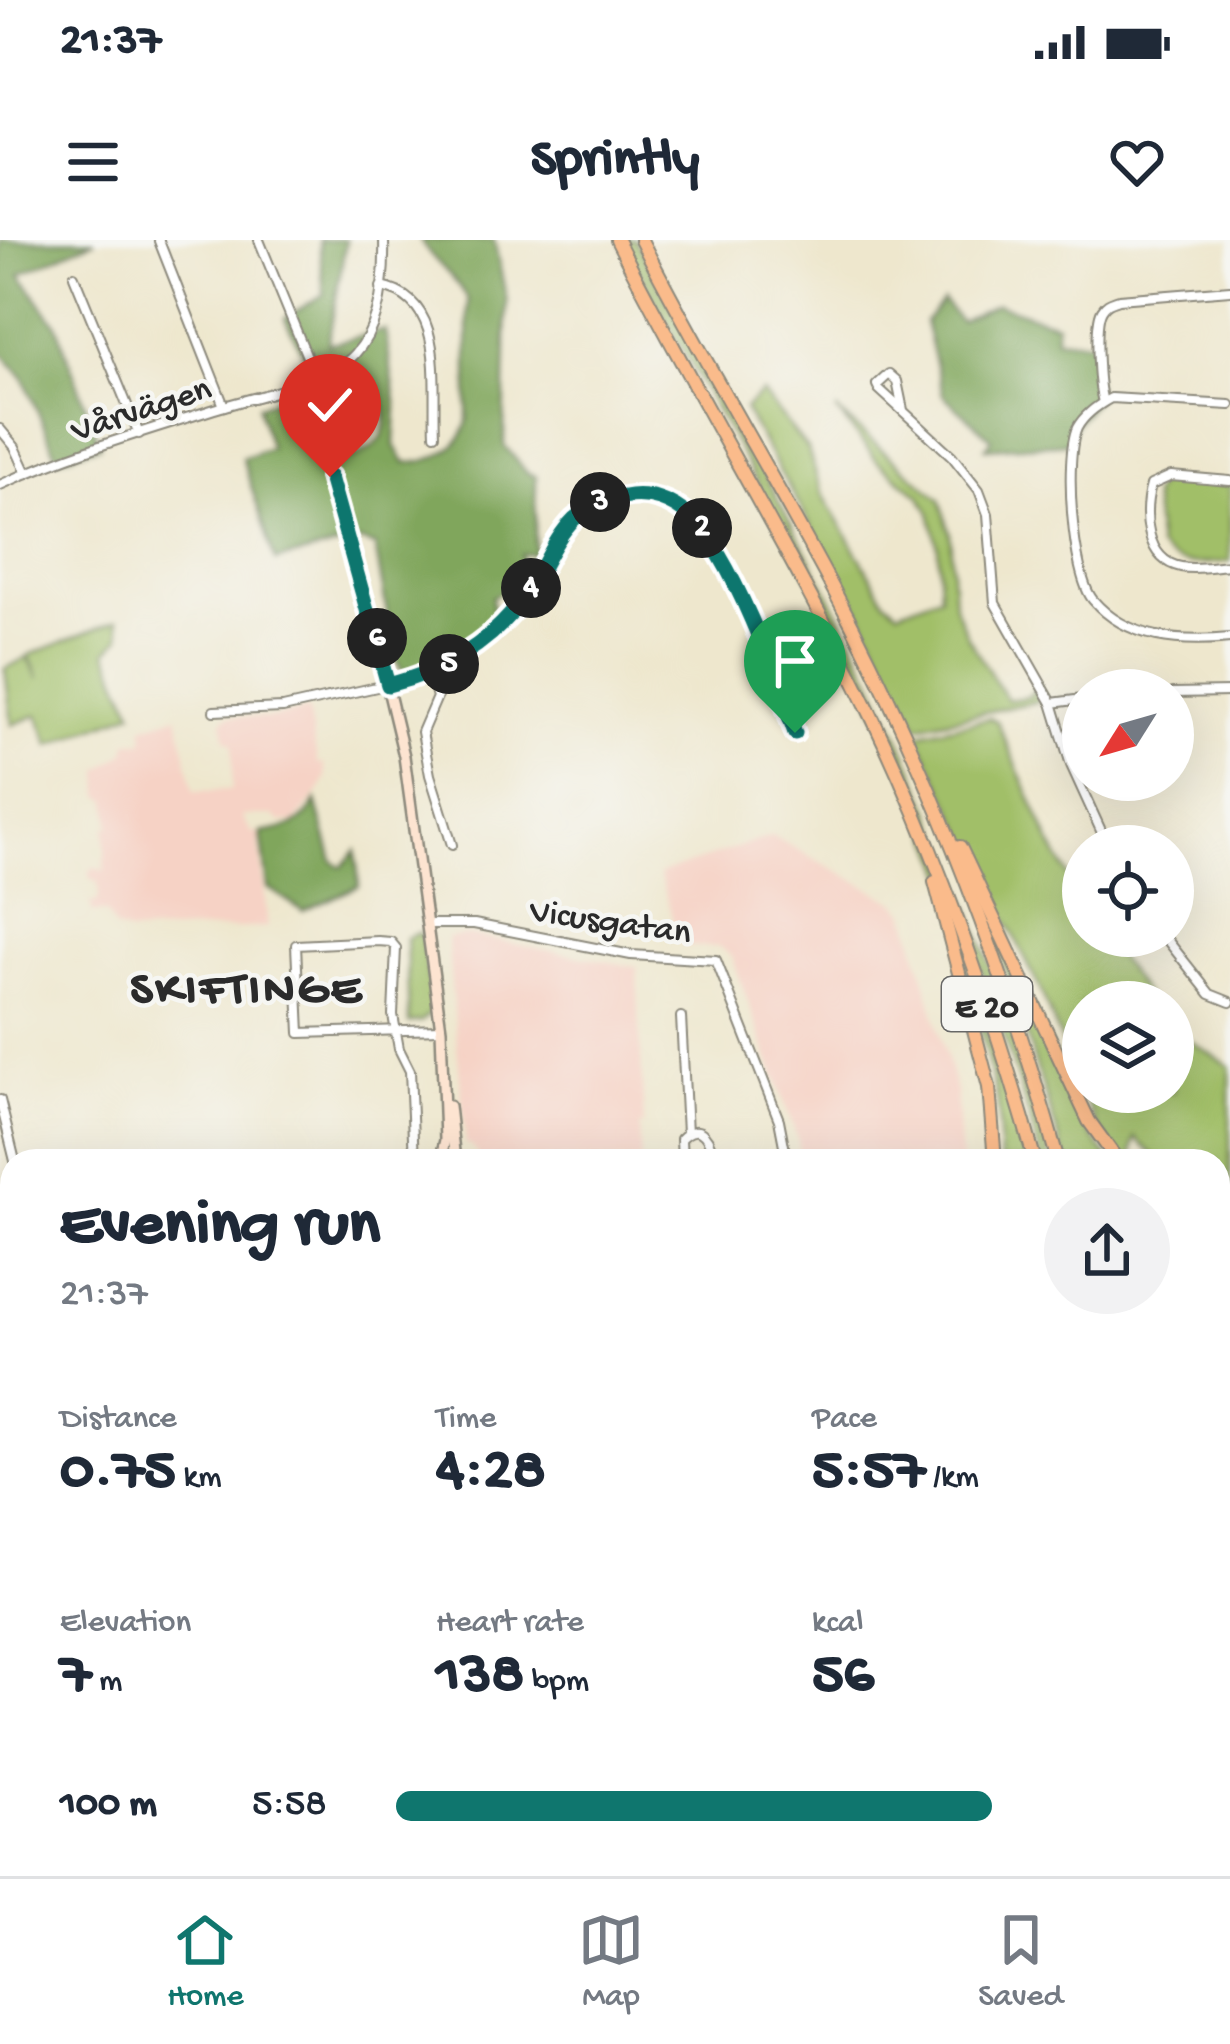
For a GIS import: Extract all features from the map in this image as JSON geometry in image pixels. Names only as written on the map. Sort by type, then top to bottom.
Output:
[{"type":"highway","name":"E 20","points":[[616,240],[845,662],[932,849],[1000,1042],[1031,1149]]},
{"type":"highway","name":"E 20","points":[[640,240],[851,623],[936,805],[1001,974],[1054,1149]]},
{"type":"highway","name":"E 20","points":[[936,805],[977,878],[1091,1126],[1109,1149]]},
{"type":"highway","name":"E 20","points":[[932,849],[932,869],[988,1087],[994,1149]]},
{"type":"street","points":[[259,240],[315,376]]},
{"type":"street","name":"Vårvägen","points":[[0,485],[299,383],[347,362],[372,327],[384,240]]},
{"type":"street","points":[[159,241],[224,406]]},
{"type":"street","points":[[74,276],[139,434]]},
{"type":"street","points":[[381,286],[407,295],[428,321],[434,434]]},
{"type":"street","points":[[1103,402],[1099,319],[1106,305],[1119,299],[1230,290]]},
{"type":"street","points":[[903,410],[897,381],[889,374],[884,376],[879,389],[966,470],[980,490],[988,514],[995,603],[1052,703],[1071,765],[1098,825]]},
{"type":"street","points":[[299,383],[351,546],[405,742],[441,1029],[446,1149]]},
{"type":"street","points":[[1230,405],[1117,397],[1103,402],[1077,429],[1072,453],[1075,557],[1084,586],[1114,617],[1157,637],[1183,642],[1230,638]]},
{"type":"street","points":[[0,430],[27,473]]},
{"type":"street","points":[[1230,481],[1163,477],[1151,485],[1148,502],[1150,537],[1161,557],[1180,567],[1230,565]]},
{"type":"street","points":[[214,711],[283,708],[430,674],[469,652],[503,623],[580,514],[613,498],[633,495],[656,498],[688,515],[711,541],[770,665],[795,733]]},
{"type":"street","points":[[430,674],[437,697],[422,732],[452,845]]},
{"type":"street","points":[[1194,693],[1230,692]]},
{"type":"street","points":[[1052,703],[1062,702]]},
{"type":"street","name":"Vicusgatan","points":[[428,925],[474,924],[631,956],[716,960],[779,1120],[785,1149]]},
{"type":"street","points":[[413,1149],[410,1071],[394,1029],[399,954],[391,942],[296,945],[300,1033],[394,1029],[441,1029]]},
{"type":"street","points":[[1181,957],[1210,994],[1228,998]]},
{"type":"street","points":[[681,1017],[688,1132],[681,1139],[681,1149]]},
{"type":"street","points":[[0,1100],[12,1149]]},
{"type":"street","points":[[688,1132],[707,1136],[710,1149]]},
{"type":"shaded area","points":[[308,710],[318,765],[324,764],[326,777],[319,792],[295,822],[242,816],[252,833],[258,833],[268,927],[129,933],[115,929],[106,912],[93,913],[90,903],[98,902],[98,882],[89,872],[94,867],[104,871],[106,827],[111,826],[108,800],[101,796],[100,770],[126,752],[128,741],[144,741],[143,727],[178,715],[194,791],[232,790],[233,743],[226,740],[222,721],[228,716],[270,718]]},
{"type":"shaded area","points":[[772,836],[896,902],[906,912],[956,1091],[960,1149],[798,1149],[732,957],[720,947],[688,946],[679,941],[659,874]]},
{"type":"shaded area","points":[[467,935],[637,967],[644,1125],[639,1126],[640,1149],[474,1149],[466,1145],[447,938]]},
{"type":"green space","points":[[0,240],[95,240],[20,274],[56,324],[100,445],[58,459],[23,377],[0,352]]},
{"type":"green space","points":[[319,240],[346,240],[328,344],[385,330],[397,407],[395,445],[405,463],[445,452],[459,440],[468,421],[468,301],[420,240],[494,240],[507,301],[504,445],[527,473],[536,476],[535,554],[521,554],[523,580],[492,597],[494,619],[470,646],[402,672],[395,657],[375,546],[360,541],[275,561],[242,458],[270,448],[258,406],[278,398],[291,403],[316,466],[363,452],[383,434],[384,407],[368,383],[331,359],[319,356],[309,365],[285,318],[324,294]]},
{"type":"green space","points":[[623,240],[635,240],[873,682],[973,918],[1048,1149],[1038,1149],[1005,1038],[916,799],[806,570]]},
{"type":"green space","points":[[943,301],[960,321],[997,304],[1056,323],[1056,338],[1095,342],[1096,399],[1075,425],[1069,443],[986,448],[992,439],[943,395],[925,322]]},
{"type":"green space","points":[[762,393],[808,450],[822,493],[885,600],[898,611],[940,595],[938,547],[930,513],[919,495],[878,462],[836,410],[940,499],[950,533],[954,605],[969,639],[1007,700],[1028,697],[1036,688],[1039,701],[918,726],[862,615],[744,409]]},
{"type":"green space","points":[[1158,483],[1230,485],[1230,561],[1182,562],[1158,547],[1152,496]]},
{"type":"green space","points":[[118,620],[121,637],[107,651],[133,712],[50,745],[38,715],[12,725],[5,669],[27,657],[39,679],[29,655]]},
{"type":"green space","points":[[990,718],[997,721],[1062,864],[1062,957],[1118,957],[1135,981],[1062,981],[1062,1042],[917,734]]},
{"type":"green space","points":[[316,801],[333,861],[342,867],[356,851],[359,886],[303,911],[268,888],[261,833],[294,825]]},
{"type":"green space","points":[[987,910],[1062,1073],[1062,1113],[1080,1113],[1101,1149],[1062,1149]]},
{"type":"green space","points":[[418,933],[433,1010],[422,1021],[409,1023],[406,938]]},
{"type":"green space","points":[[961,949],[1024,1149],[1000,1149],[998,1103]]},
{"type":"green space","points":[[1194,1043],[1230,1066],[1230,1149],[1147,1149],[1135,1138],[1133,1149],[1113,1149],[1091,1113],[1194,1113]]},
{"type":"district","name":"SKIFTINGE","points":[[247,984]]},
{"type":"route","points":[[330,477],[388,685],[430,674],[469,652],[516,608],[571,522],[601,502],[633,495],[673,504],[711,541],[770,665],[795,733]]}]
